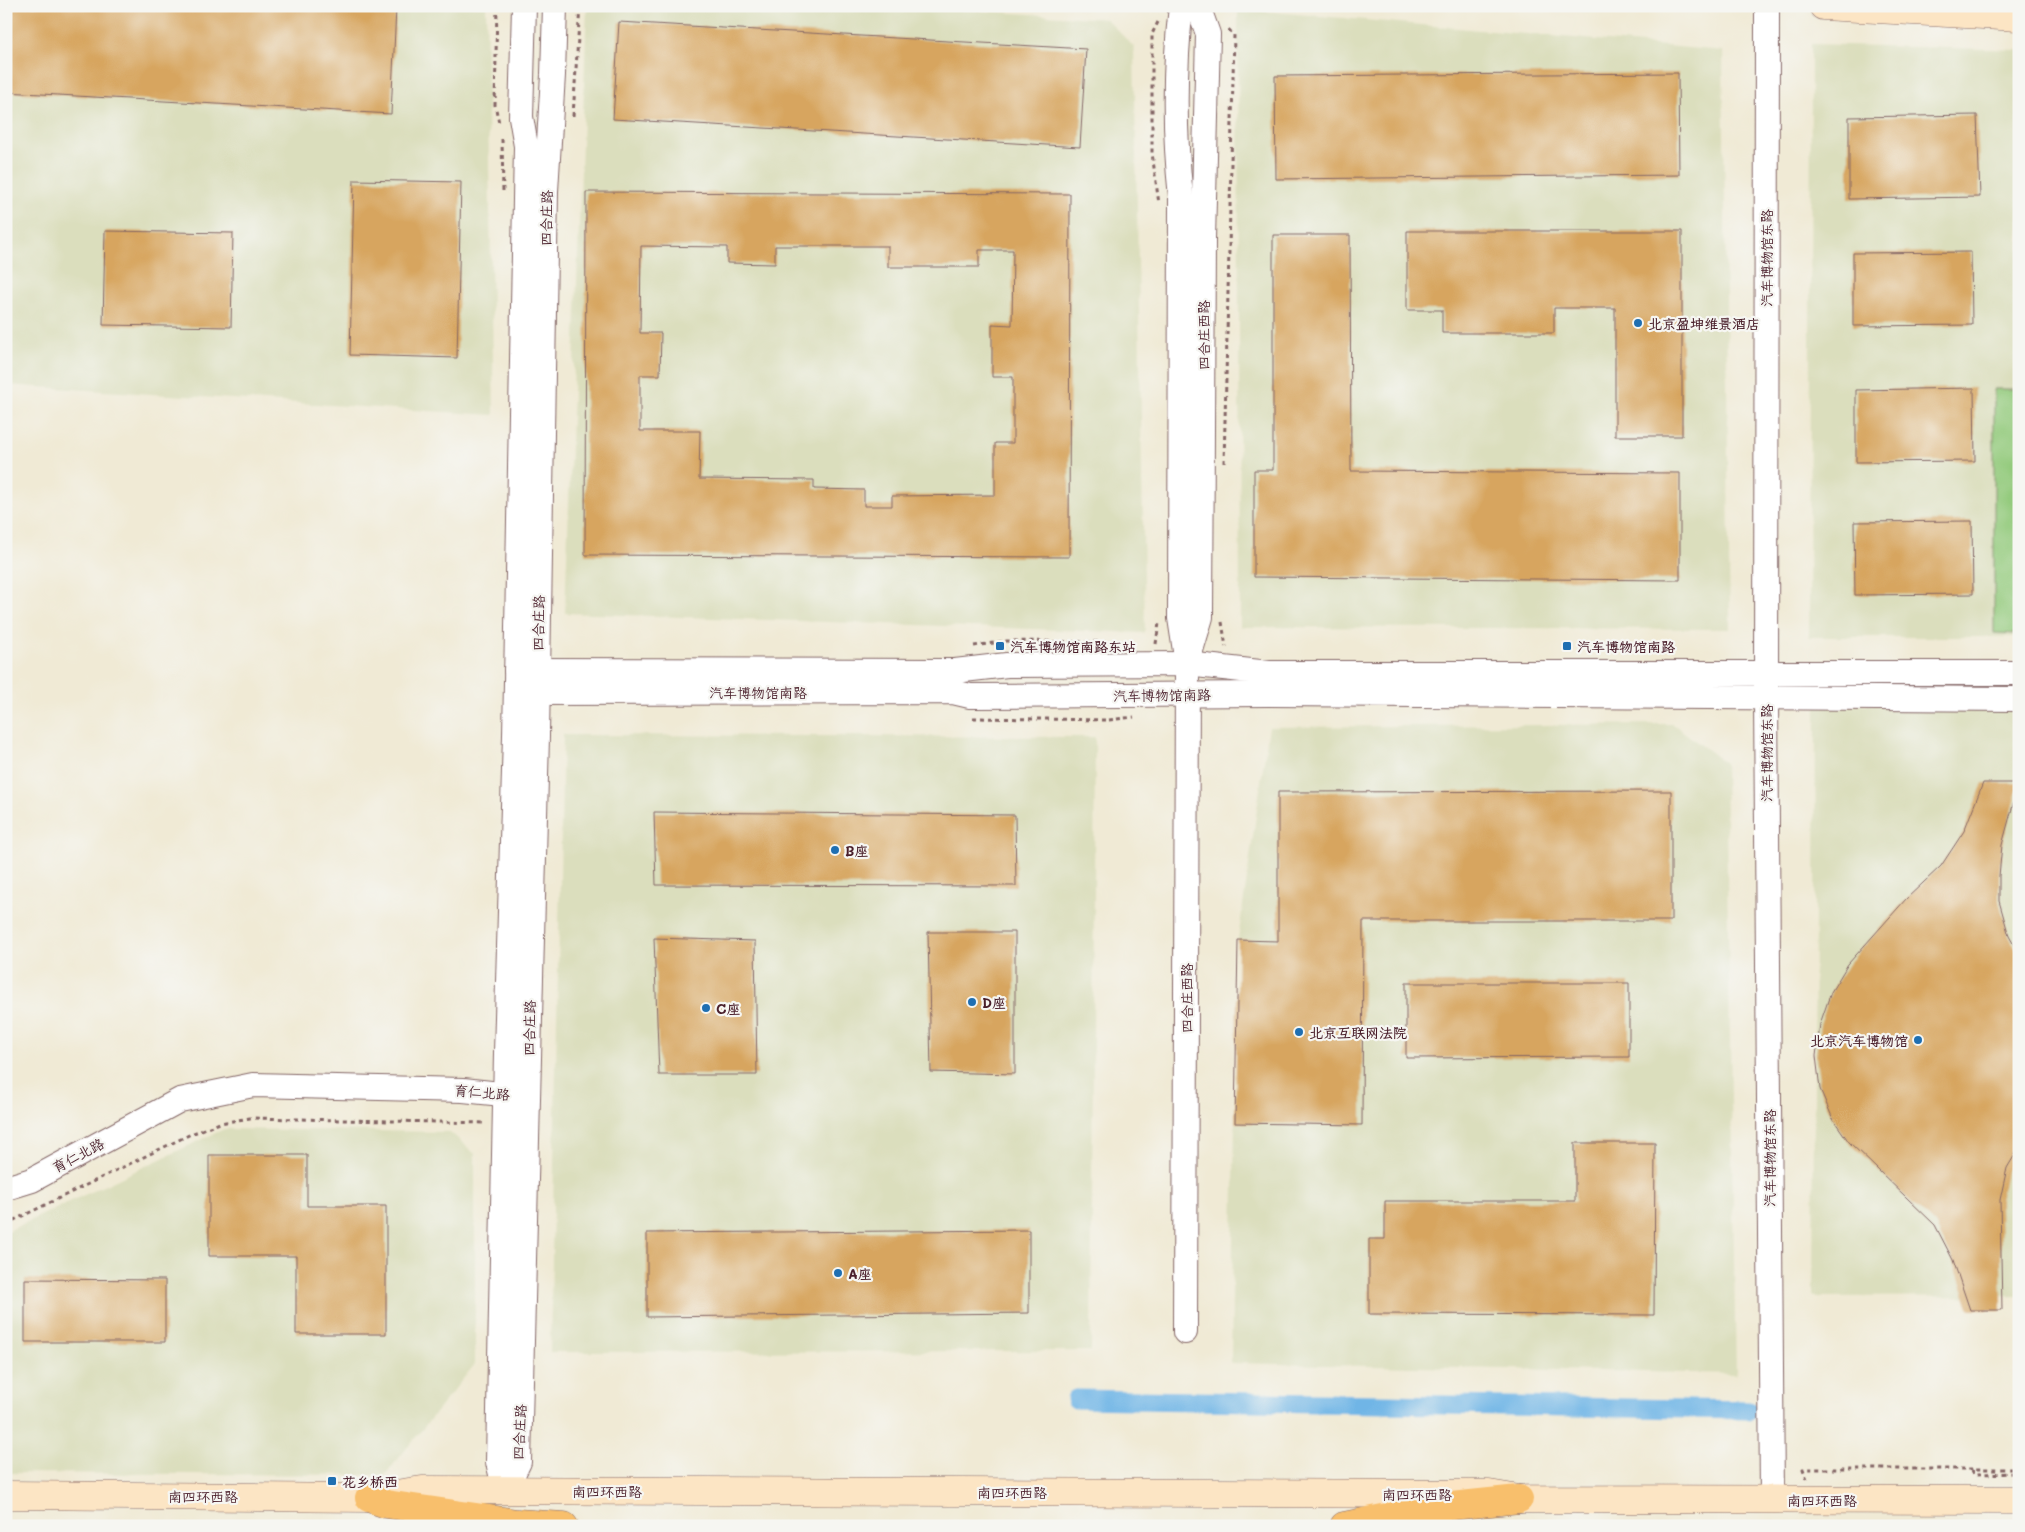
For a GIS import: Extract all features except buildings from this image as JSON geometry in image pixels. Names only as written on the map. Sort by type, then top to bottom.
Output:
[{"type":"highway","points":[[369,1498],[386,1504],[517,1523],[564,1526]]},
{"type":"highway","points":[[1344,1526],[1432,1508],[1519,1499]]},
{"type":"main road","points":[[1823,6],[2019,17]]},
{"type":"main road","name":"南四环西路","points":[[6,1495],[369,1498],[422,1490],[505,1490],[1479,1494],[1519,1499],[2019,1500]]},
{"type":"street","name":"四合庄路","points":[[524,6],[521,116],[526,146],[527,681]]},
{"type":"street","name":"四合庄路","points":[[505,1490],[498,1462],[546,191],[553,76],[554,6]]},
{"type":"street","name":"四合庄西路","points":[[1181,6],[1178,33],[1176,149],[1181,197],[1180,618],[1187,664],[1185,1332]]},
{"type":"street","name":"四合庄西路","points":[[1187,664],[1201,617],[1203,250],[1208,34],[1198,6]]},
{"type":"street","name":"汽车博物馆东路","points":[[1766,6],[1766,697],[1772,1500]]},
{"type":"street","name":"汽车博物馆南路","points":[[527,681],[955,671],[1007,665],[1124,666],[1187,664],[1269,672],[1766,671],[2019,673]]},
{"type":"street","name":"汽车博物馆南路","points":[[527,681],[953,692],[970,696],[1268,694],[2019,699]]},
{"type":"street","name":"育仁北路","points":[[6,1188],[32,1180],[180,1100],[252,1085],[463,1090],[513,1097]]},
{"type":"street","name":"育仁北路","points":[[6,1198],[37,1188],[182,1110],[253,1101],[463,1106],[513,1097]]},
{"type":"path","points":[[1159,20],[1152,34],[1152,154],[1159,206]]},
{"type":"path","points":[[1224,468],[1234,35],[1228,28]]},
{"type":"path","points":[[1221,616],[1229,668]]},
{"type":"path","points":[[1155,646],[1160,619]]},
{"type":"path","points":[[970,647],[1006,641],[1119,642]]},
{"type":"path","points":[[6,1224],[191,1134],[220,1123],[250,1118],[488,1123]]},
{"type":"path","points":[[1807,1480],[1803,1469],[1972,1469],[2019,1471]]},
{"type":"shaded area","points":[[6,6],[486,6],[494,415],[6,385]]},
{"type":"shaded area","points":[[587,6],[905,6],[1106,19],[1134,47],[1145,633],[565,613]]},
{"type":"shaded area","points":[[1238,9],[1723,51],[1730,629],[1240,627]]},
{"type":"shaded area","points":[[1811,44],[2019,50],[2019,637],[1809,637]]},
{"type":"shaded area","points":[[1816,704],[2019,706],[2019,1296],[1813,1297]]},
{"type":"shaded area","points":[[1673,724],[1725,763],[1736,1374],[1231,1363],[1238,940],[1269,727]]},
{"type":"shaded area","points":[[563,735],[1095,737],[1091,1351],[550,1352]]},
{"type":"shaded area","points":[[224,1129],[450,1132],[475,1154],[475,1364],[385,1475],[6,1473],[6,1232]]},
{"type":"green space","points":[[1994,389],[2019,389],[2019,634],[1994,633]]},
{"type":"waterway","points":[[1076,1399],[1749,1410]]},
{"type":"place","name":"北京盈坤维景酒店","points":[[1638,323]]},
{"type":"place","name":"汽车博物馆南路东站","points":[[1000,646]]},
{"type":"place","name":"汽车博物馆南路","points":[[1567,646]]},
{"type":"place","name":"B座","points":[[835,850]]},
{"type":"place","name":"D座","points":[[972,1002]]},
{"type":"place","name":"C座","points":[[706,1008]]},
{"type":"place","name":"北京互联网法院","points":[[1299,1032]]},
{"type":"place","name":"北京汽车博物馆","points":[[1918,1040]]},
{"type":"place","name":"A座","points":[[838,1273]]},
{"type":"place","name":"花乡桥西","points":[[332,1481]]}]
